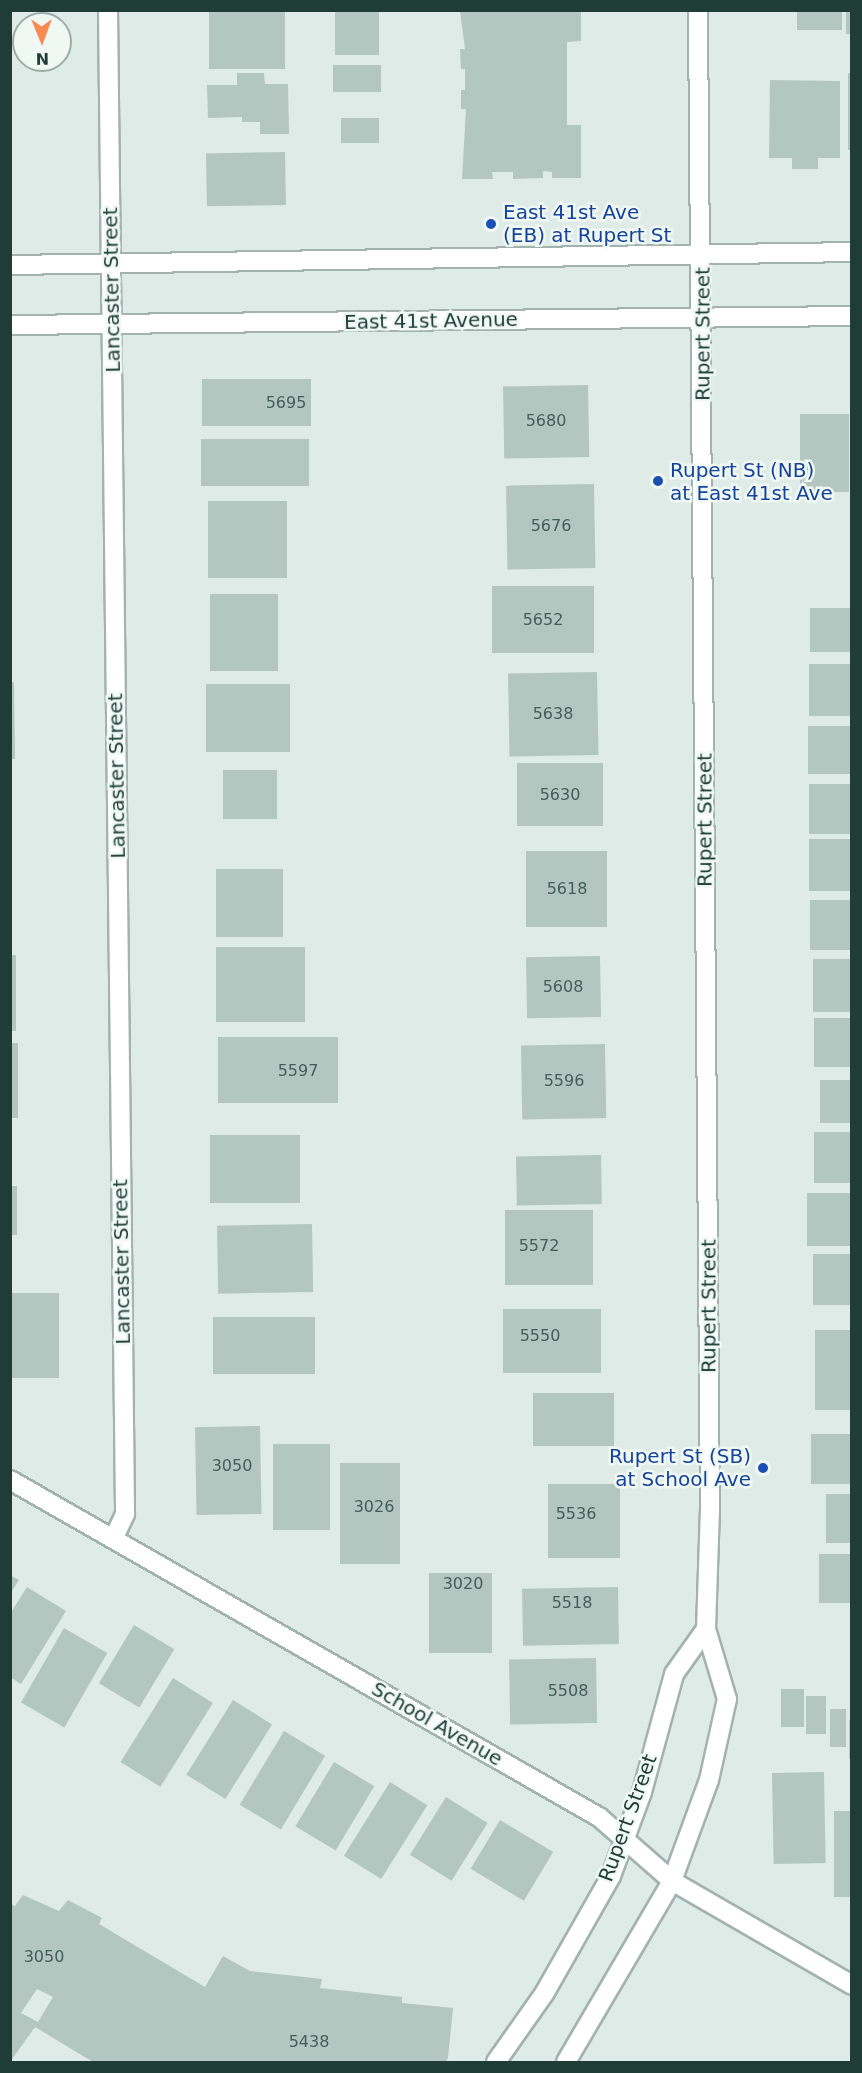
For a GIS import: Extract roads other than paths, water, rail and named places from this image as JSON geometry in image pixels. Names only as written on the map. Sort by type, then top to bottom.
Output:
[{"type":"street","name":"Lancaster Street","points":[[108,10],[125,1514],[114,1538]]},
{"type":"street","name":"Rupert Street","points":[[566,2062],[672,1881],[709,1780],[728,1699],[706,1629],[710,1512],[702,255],[698,10]]},
{"type":"street","points":[[10,265],[852,252]]},
{"type":"street","name":"East 41st Avenue","points":[[10,326],[112,327],[852,316]]},
{"type":"street","name":"School Avenue","points":[[10,1480],[599,1817],[672,1881],[852,1985]]},
{"type":"street","name":"Rupert Street","points":[[496,2062],[544,1994],[610,1876],[624,1839],[674,1674],[706,1629]]},
{"type":"place","name":"East 41st Ave (EB) at Rupert St","points":[[491,224]]},
{"type":"place","name":"Rupert St (NB) at East 41st Ave","points":[[658,481]]},
{"type":"place","name":"Rupert St (SB) at School Ave","points":[[763,1468]]}]
